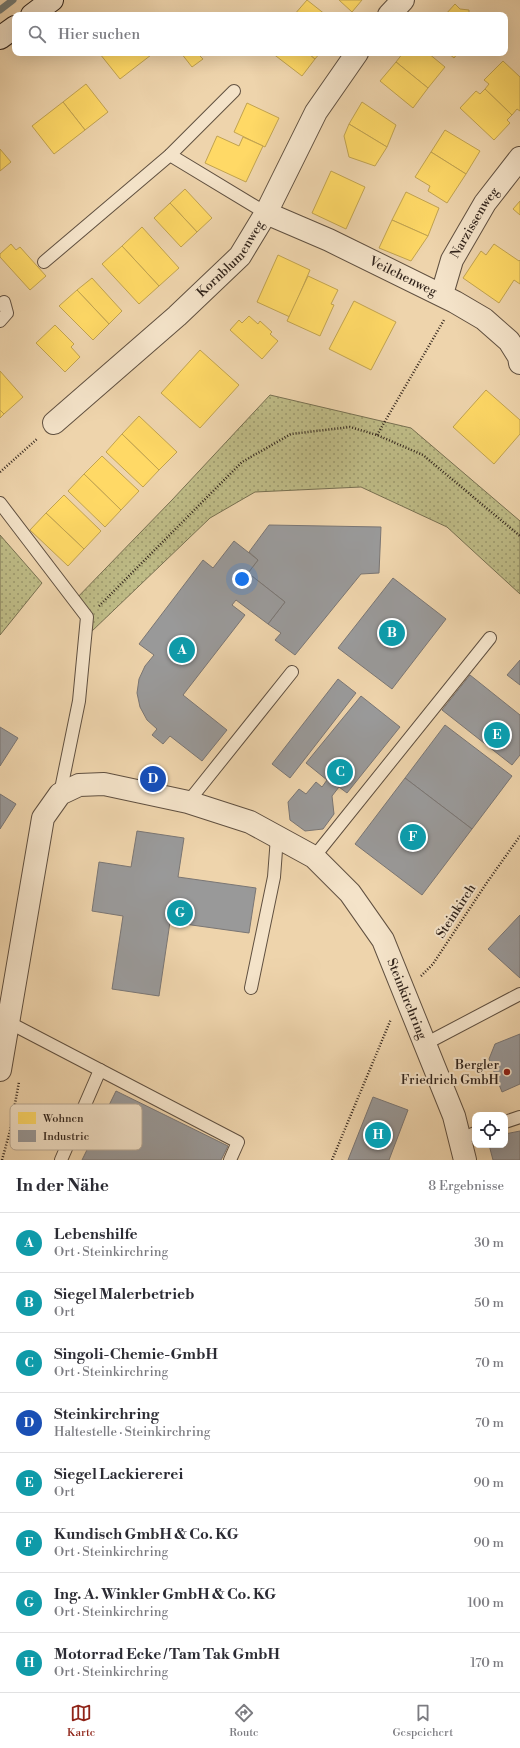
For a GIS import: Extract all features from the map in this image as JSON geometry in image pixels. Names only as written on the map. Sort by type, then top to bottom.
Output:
[{"type":"street","points":[[36,12],[52,0]]},
{"type":"street","points":[[392,12],[403,0]]},
{"type":"street","points":[[0,38],[12,29]]},
{"type":"street","name":"Kornblumenweg","points":[[54,422],[178,316],[240,256],[266,213],[316,112],[354,56]]},
{"type":"street","name":"Narzissenweg","points":[[448,298],[452,260],[485,203],[520,158]]},
{"type":"street","name":"Veilchenweg","points":[[266,213],[329,240],[448,298],[484,319],[509,341],[519,357],[520,363]]},
{"type":"street","name":"Steinkirchring","points":[[0,1070],[42,818],[60,794],[79,785],[104,784],[188,802],[250,822],[314,857],[350,893],[383,940],[454,1116],[467,1136],[465,1160]]},
{"type":"lane","points":[[44,262],[170,155],[234,92]]},
{"type":"lane","points":[[170,155],[266,213]]},
{"type":"lane","points":[[0,321],[7,313],[4,302]]},
{"type":"lane","points":[[0,503],[88,618],[79,701],[60,794]]},
{"type":"lane","points":[[314,857],[490,638]]},
{"type":"lane","points":[[188,802],[292,672]]},
{"type":"lane","points":[[252,988],[274,877],[277,837]]},
{"type":"lane","points":[[425,1044],[520,994]]},
{"type":"lane","points":[[8,1022],[238,1142],[230,1160]]},
{"type":"lane","points":[[85,1104],[100,1070]]},
{"type":"lane","points":[[508,1121],[520,1117]]},
{"type":"lane","points":[[61,1160],[65,1150]]},
{"type":"path","points":[[377,436],[448,298]]},
{"type":"path","points":[[0,472],[54,422]]},
{"type":"path","points":[[88,618],[242,462],[291,434],[350,426],[423,455],[520,536]]},
{"type":"path","name":"Steinkirch","points":[[332,1160],[388,1024],[404,994],[433,964],[520,836]]},
{"type":"shaded area","points":[[270,395],[411,428],[520,521],[520,594],[447,527],[361,487],[255,492],[210,518],[91,632],[72,603],[172,500]]},
{"type":"shaded area","points":[[0,535],[42,583],[0,635]]},
{"type":"building: Wohnen","points":[[307,0],[322,12],[297,12]]},
{"type":"building: Wohnen","points":[[339,0],[362,0],[352,12]]},
{"type":"building: Wohnen","points":[[455,4],[460,9],[469,10],[469,12],[448,12]]},
{"type":"building: Wohnen","points":[[102,56],[150,56],[120,79]]},
{"type":"building: Wohnen","points":[[183,56],[200,56],[203,59],[192,67]]},
{"type":"building: Wohnen","points":[[276,56],[312,56],[315,59],[302,76]]},
{"type":"building: Wohnen","points":[[401,56],[432,56],[445,67],[428,88],[396,62]]},
{"type":"building: Wohnen","points":[[503,61],[520,77],[520,111],[517,109],[512,115],[485,89],[489,84],[484,80]]},
{"type":"building: Wohnen","points":[[396,62],[428,88],[413,108],[380,81]]},
{"type":"building: Wohnen","points":[[86,84],[108,112],[85,130],[63,102]]},
{"type":"building: Wohnen","points":[[485,89],[512,115],[507,120],[510,123],[494,140],[460,108],[476,91],[480,94]]},
{"type":"building: Wohnen","points":[[63,102],[85,130],[54,154],[32,126]]},
{"type":"building: Wohnen","points":[[362,102],[396,125],[387,147],[349,124]]},
{"type":"building: Wohnen","points":[[247,103],[279,118],[265,147],[234,132]]},
{"type":"building: Wohnen","points":[[349,124],[387,147],[375,166],[349,157],[344,136]]},
{"type":"building: Wohnen","points":[[445,130],[480,151],[466,174],[431,152]]},
{"type":"building: Wohnen","points":[[217,136],[239,146],[243,137],[263,146],[246,182],[205,163]]},
{"type":"building: Wohnen","points":[[0,149],[11,162],[0,171]]},
{"type":"building: Wohnen","points":[[431,152],[466,174],[447,203],[428,191],[430,186],[415,177]]},
{"type":"building: Wohnen","points":[[331,171],[365,187],[346,229],[312,213]]},
{"type":"building: Wohnen","points":[[185,189],[212,218],[197,232],[170,203]]},
{"type":"building: Wohnen","points":[[406,192],[439,208],[428,236],[392,220]]},
{"type":"building: Wohnen","points":[[520,201],[520,215],[513,209]]},
{"type":"building: Wohnen","points":[[170,203],[197,232],[181,247],[154,218]]},
{"type":"building: Wohnen","points":[[392,220],[428,236],[411,261],[379,248]]},
{"type":"building: Wohnen","points":[[142,227],[179,268],[159,286],[122,246]]},
{"type":"building: Wohnen","points":[[11,244],[16,250],[20,247],[46,276],[30,290],[0,257],[0,254]]},
{"type":"building: Wohnen","points":[[494,244],[519,261],[520,260],[520,284],[514,280],[499,303],[463,278],[481,251],[486,255]]},
{"type":"building: Wohnen","points":[[122,246],[159,286],[139,304],[102,264]]},
{"type":"building: Wohnen","points":[[278,255],[310,270],[290,317],[257,302]]},
{"type":"building: Wohnen","points":[[308,276],[338,290],[331,304],[334,305],[320,336],[287,321]]},
{"type":"building: Wohnen","points":[[92,278],[122,311],[109,324],[77,290]]},
{"type":"building: Wohnen","points":[[77,290],[109,324],[93,340],[59,306]]},
{"type":"building: Wohnen","points":[[354,301],[396,322],[371,370],[329,349]]},
{"type":"building: Wohnen","points":[[249,316],[258,324],[260,321],[272,332],[270,334],[278,341],[262,359],[230,330],[239,320],[242,323]]},
{"type":"building: Wohnen","points":[[55,325],[74,344],[71,347],[80,357],[65,372],[36,343]]},
{"type":"building: Wohnen","points":[[200,350],[239,385],[200,428],[161,393]]},
{"type":"building: Wohnen","points":[[0,371],[23,397],[4,414],[0,410]]},
{"type":"building: Wohnen","points":[[486,390],[520,420],[520,434],[494,464],[453,427]]},
{"type":"building: Wohnen","points":[[0,410],[4,414],[0,418]]},
{"type":"building: Wohnen","points":[[139,416],[177,452],[159,470],[122,434]]},
{"type":"building: Wohnen","points":[[122,434],[159,470],[143,487],[106,452]]},
{"type":"building: Wohnen","points":[[102,456],[139,491],[121,510],[84,474]]},
{"type":"building: Wohnen","points":[[84,474],[121,510],[105,527],[68,491]]},
{"type":"building: Wohnen","points":[[64,495],[101,531],[84,549],[46,513]]},
{"type":"building: Wohnen","points":[[46,513],[84,549],[68,566],[30,530]]},
{"type":"building: Industrie","points":[[269,525],[381,527],[379,573],[361,574],[295,655],[275,640],[281,633],[268,624],[285,602],[248,573],[258,560],[249,552]]},
{"type":"building: Industrie","points":[[234,541],[258,560],[248,573],[285,602],[268,624],[236,600],[232,605],[245,615],[183,695],[227,730],[202,761],[170,736],[163,744],[152,735],[157,729],[147,720],[140,707],[137,693],[139,679],[145,666],[154,655],[139,644],[203,560],[213,568]]},
{"type":"building: Industrie","points":[[393,578],[446,619],[392,689],[338,648]]},
{"type":"building: Industrie","points":[[520,660],[520,685],[507,675]]},
{"type":"building: Industrie","points":[[470,675],[520,715],[520,755],[512,765],[442,710]]},
{"type":"building: Industrie","points":[[338,679],[356,693],[290,778],[272,764]]},
{"type":"building: Industrie","points":[[361,696],[400,727],[347,793],[339,787],[332,796],[334,814],[323,829],[305,831],[290,820],[288,802],[299,789],[306,794],[316,782],[322,787],[327,780],[306,763]]},
{"type":"building: Industrie","points":[[445,725],[512,776],[472,829],[405,778]]},
{"type":"building: Industrie","points":[[0,727],[18,738],[0,766]]},
{"type":"building: Industrie","points":[[405,778],[472,829],[422,895],[355,844]]},
{"type":"building: Industrie","points":[[0,794],[16,804],[0,829]]},
{"type":"building: Industrie","points":[[137,831],[184,838],[178,877],[256,888],[249,933],[170,922],[159,996],[112,989],[123,916],[92,911],[99,862],[131,867]]},
{"type":"building: Industrie","points":[[520,915],[520,978],[488,949]]},
{"type":"building: Industrie","name":"Bergler Friedrich GmbH","points":[[520,1034],[520,1084],[502,1092],[489,1059],[495,1044]]},
{"type":"building: Industrie","points":[[116,1091],[228,1146],[221,1160],[82,1160],[87,1150],[142,1150],[142,1104],[110,1104]]},
{"type":"building: Industrie","points":[[373,1097],[408,1110],[389,1160],[348,1160]]},
{"type":"building: Industrie","points":[[520,1131],[520,1160],[493,1160],[490,1148],[508,1148],[508,1133]]},
{"type":"waterway","points":[[0,10],[13,0]]},
{"type":"place","name":"Siegel Malerbetrieb","points":[[392,633]]},
{"type":"place","name":"Lebenshilfe","points":[[182,650]]},
{"type":"place","name":"Siegel Lackiererei","points":[[497,735]]},
{"type":"place","name":"Singoli-Chemie-GmbH","points":[[340,772]]},
{"type":"place","name":"Steinkirchring","points":[[153,779]]},
{"type":"place","name":"Kundisch GmbH & Co. KG","points":[[413,837]]},
{"type":"place","name":"Ing. A. Winkler GmbH & Co. KG","points":[[180,913]]},
{"type":"place","name":"Bergler Friedrich GmbH","points":[[507,1072]]},
{"type":"place","name":"Motorrad Ecke / Tam Tak GmbH","points":[[378,1135]]}]
